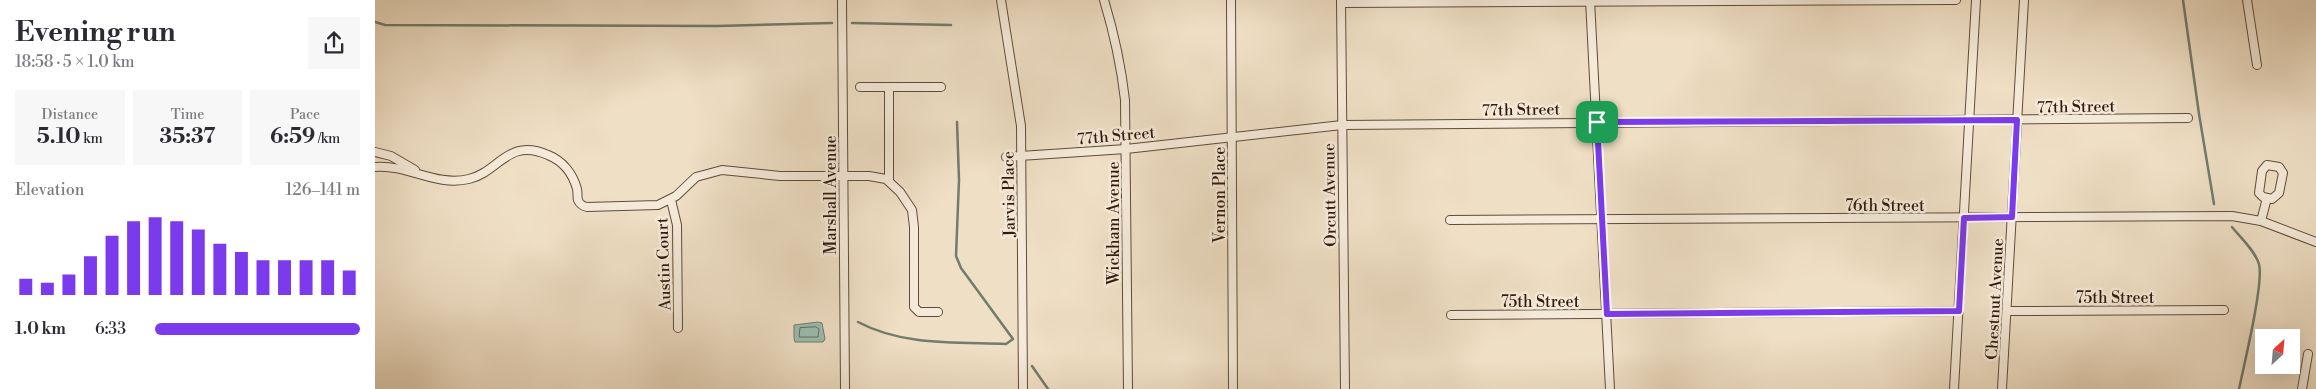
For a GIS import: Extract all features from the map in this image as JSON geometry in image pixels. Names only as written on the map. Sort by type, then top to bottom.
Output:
[{"type":"street","name":"Marshall Avenue","points":[[843,0],[845,389]]},
{"type":"street","name":"Jarvis Place","points":[[1001,0],[1021,126],[1023,389]]},
{"type":"street","name":"Wickham Avenue","points":[[1104,0],[1122,68],[1126,149],[1128,389]]},
{"type":"street","name":"Vernon Place","points":[[1231,0],[1233,389]]},
{"type":"street","points":[[1341,2],[1956,0]]},
{"type":"street","points":[[1954,389],[1976,0]]},
{"type":"street","name":"Chestnut Avenue","points":[[2002,389],[2024,0]]},
{"type":"street","points":[[2247,0],[2257,65]]},
{"type":"street","points":[[1591,1],[1610,389]]},
{"type":"street","name":"Orcutt Avenue","points":[[1341,2],[1345,389]]},
{"type":"street","points":[[860,87],[941,87]]},
{"type":"street","points":[[889,87],[889,180],[912,210],[914,227],[914,306],[919,312],[938,312]]},
{"type":"street","name":"77th Street","points":[[1006,157],[1126,149],[1342,125],[2188,118]]},
{"type":"street","points":[[375,168],[397,167],[443,181],[469,179],[485,172],[508,155],[532,151],[548,155],[563,165],[573,177],[578,200],[583,206],[633,207],[658,205],[671,200],[691,180],[711,172],[733,170],[780,176],[869,176],[889,180]]},
{"type":"street","points":[[375,152],[391,156],[430,178]]},
{"type":"street","points":[[2267,165],[2277,166],[2283,173],[2279,193],[2275,198],[2267,198],[2259,193],[2262,171],[2267,165]]},
{"type":"street","points":[[2261,222],[2267,198]]},
{"type":"street","name":"Austin Court","points":[[671,200],[677,224],[678,328]]},
{"type":"street","name":"76th Street","points":[[1450,220],[2232,216],[2261,222],[2316,242]]},
{"type":"street","name":"75th Street","points":[[2007,311],[2224,310]]},
{"type":"street","name":"75th Street","points":[[1451,315],[1959,311]]},
{"type":"street","points":[[2302,389],[2308,354]]},
{"type":"water","points":[[822,323],[825,339],[823,342],[795,342],[794,325]]},
{"type":"waterway","points":[[2183,0],[2214,204]]},
{"type":"waterway","points":[[375,22],[385,25],[717,26],[832,23]]},
{"type":"waterway","points":[[852,23],[951,25]]},
{"type":"waterway","points":[[858,322],[875,330],[911,339],[1006,344],[1013,339],[961,268],[956,256],[959,180],[957,122]]},
{"type":"waterway","points":[[2232,227],[2254,254],[2259,264],[2260,274],[2253,325],[2239,389]]},
{"type":"waterway","points":[[1032,366],[1048,389]]},
{"type":"route","points":[[2017,120],[2012,217],[1964,218],[1959,311],[1607,314],[1597,122],[2017,120]]}]
